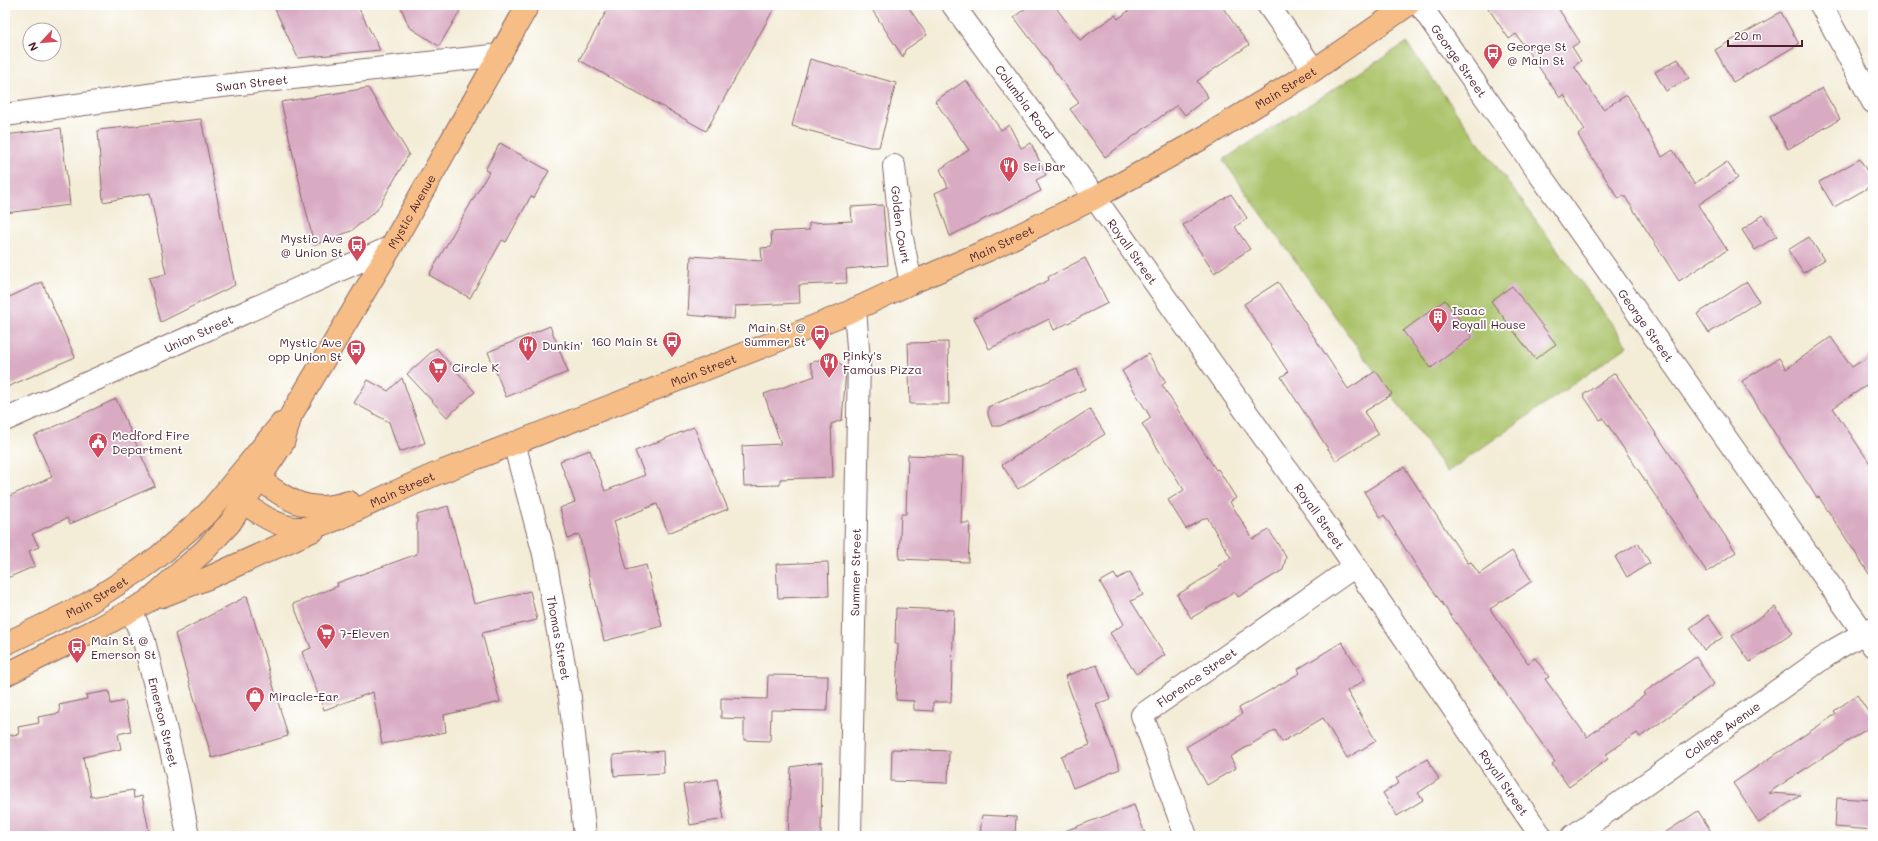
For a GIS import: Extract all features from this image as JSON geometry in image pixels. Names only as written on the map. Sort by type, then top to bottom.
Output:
[{"type":"main road","name":"Mystic Avenue","points":[[236,496],[252,474],[279,426],[291,415],[391,247],[528,5]]},
{"type":"main road","name":"Main Street","points":[[5,644],[87,604],[140,570],[198,523],[236,496],[271,519],[289,527],[310,527],[336,519],[417,482],[747,353],[855,309],[988,250],[1095,198],[1208,135],[1314,70],[1408,5]]},
{"type":"main road","points":[[252,474],[293,500],[315,508],[336,506],[417,482]]},
{"type":"main road","points":[[140,606],[214,542],[230,523],[236,496]]},
{"type":"main road","points":[[5,675],[100,628],[140,606],[208,578],[336,519]]},
{"type":"street","name":"Columbia Road","points":[[953,5],[1095,198]]},
{"type":"street","points":[[1268,5],[1314,70]]},
{"type":"street","name":"George Street","points":[[1420,5],[1870,636]]},
{"type":"street","points":[[1821,5],[1873,102]]},
{"type":"street","name":"Swan Street","points":[[5,115],[176,91],[500,55]]},
{"type":"street","name":"Golden Court","points":[[894,166],[901,233],[911,283]]},
{"type":"street","name":"Royall Street","points":[[1095,198],[1355,566],[1541,836]]},
{"type":"street","name":"Union Street","points":[[5,420],[391,247]]},
{"type":"street","name":"Summer Street","points":[[850,836],[860,360],[855,309]]},
{"type":"street","name":"Thomas Street","points":[[514,443],[544,554],[570,698],[585,836]]},
{"type":"street","name":"Florence Street","points":[[1186,836],[1142,715],[1355,566]]},
{"type":"street","name":"Emerson Street","points":[[140,606],[144,641],[177,776],[188,836]]},
{"type":"street","name":"College Avenue","points":[[1573,836],[1836,649],[1870,636]]},
{"type":"green space","points":[[1406,43],[1628,346],[1447,472],[1223,160]]},
{"type":"building","points":[[273,5],[357,5],[380,50],[298,58]]},
{"type":"building","points":[[400,5],[450,5],[460,11],[439,46],[409,27]]},
{"type":"building","points":[[610,5],[776,5],[706,131],[579,60]]},
{"type":"building","points":[[869,5],[907,5],[927,35],[905,50],[903,57]]},
{"type":"building","points":[[1030,5],[1054,5],[1080,40],[1115,15],[1118,19],[1136,5],[1221,5],[1249,45],[1197,81],[1208,97],[1185,115],[1177,105],[1105,157],[1070,109],[1079,103],[1014,17]]},
{"type":"building","points":[[1486,5],[1556,5],[1580,42],[1572,47],[1581,61],[1574,66],[1603,109],[1627,95],[1662,157],[1673,150],[1694,184],[1727,162],[1738,178],[1698,205],[1727,250],[1679,281],[1624,195],[1619,199],[1592,159],[1578,135],[1585,130],[1564,95],[1560,98],[1516,34],[1509,39]]},
{"type":"building","points":[[1781,12],[1799,44],[1733,82],[1715,50]]},
{"type":"building","points":[[810,59],[896,83],[879,147],[870,147],[792,126]]},
{"type":"building","points":[[1678,59],[1689,78],[1666,91],[1655,72]]},
{"type":"building","points":[[966,80],[1001,130],[1009,125],[1021,148],[1031,143],[1046,175],[1036,180],[1041,191],[950,236],[935,193],[948,187],[940,169],[969,150],[935,101]]},
{"type":"building","points":[[368,88],[409,154],[377,210],[351,231],[314,245],[281,102]]},
{"type":"building","points":[[1822,88],[1840,119],[1788,149],[1770,117]]},
{"type":"building","points":[[201,119],[235,285],[161,322],[149,278],[166,274],[150,193],[103,202],[98,130]]},
{"type":"building","points":[[61,128],[70,205],[5,213],[5,135]]},
{"type":"building","points":[[500,143],[549,171],[534,198],[531,196],[506,242],[502,240],[470,298],[429,275],[489,172],[485,170]]},
{"type":"building","points":[[1860,159],[1873,182],[1873,185],[1834,207],[1819,182]]},
{"type":"building","points":[[1231,194],[1247,218],[1235,227],[1250,249],[1214,273],[1183,225]]},
{"type":"building","points":[[883,205],[888,265],[846,269],[847,283],[799,285],[800,303],[735,306],[734,319],[688,315],[691,256],[762,261],[761,248],[772,247],[771,232],[809,230],[809,223],[852,221],[851,207]]},
{"type":"building","points":[[1763,215],[1777,236],[1755,250],[1742,230]]},
{"type":"building","points":[[1809,237],[1824,260],[1803,273],[1788,250]]},
{"type":"building","points":[[1085,258],[1108,303],[1054,330],[1049,319],[989,349],[974,318],[1049,280],[1048,277]]},
{"type":"building","points":[[42,282],[75,357],[5,388],[5,299]]},
{"type":"building","points":[[1278,282],[1348,389],[1376,371],[1392,394],[1364,412],[1379,434],[1336,461],[1281,377],[1288,372],[1244,304]]},
{"type":"building","points":[[1747,282],[1759,301],[1709,333],[1697,314]]},
{"type":"building","points":[[1512,286],[1556,344],[1535,359],[1491,301]]},
{"type":"building","name":"Isaac Royall House","points":[[1445,300],[1472,337],[1431,368],[1403,331]]},
{"type":"building","name":"Dunkin'","points":[[550,326],[568,372],[506,397],[488,352]]},
{"type":"building","points":[[1831,337],[1852,367],[1873,354],[1873,381],[1833,408],[1873,468],[1873,580],[1819,497],[1817,498],[1790,458],[1742,381],[1779,358],[1786,369]]},
{"type":"building","points":[[948,342],[949,404],[910,404],[908,343]]},
{"type":"building","points":[[436,348],[475,392],[447,417],[407,374]]},
{"type":"building","points":[[1148,354],[1166,382],[1162,385],[1216,470],[1218,469],[1236,498],[1230,502],[1253,539],[1269,530],[1286,557],[1283,570],[1238,597],[1235,592],[1191,618],[1177,595],[1220,568],[1218,566],[1231,558],[1207,517],[1186,529],[1168,500],[1184,490],[1142,424],[1151,418],[1122,371]]},
{"type":"building","points":[[833,355],[846,371],[842,420],[831,424],[833,477],[780,479],[780,485],[744,486],[742,446],[781,444],[764,394],[815,376],[810,363]]},
{"type":"building","points":[[1077,369],[1085,389],[1000,426],[992,426],[988,415],[988,407]]},
{"type":"building","points":[[1615,373],[1736,552],[1707,572],[1603,418],[1600,420],[1583,395]]},
{"type":"building","points":[[402,378],[425,443],[399,452],[389,422],[354,403],[368,380],[388,391]]},
{"type":"building","points":[[116,399],[155,486],[70,524],[67,518],[32,534],[39,547],[29,551],[35,566],[5,579],[5,498],[52,477],[34,436]]},
{"type":"building","points":[[1090,409],[1105,434],[1018,489],[1002,465]]},
{"type":"building","points":[[694,427],[728,509],[668,533],[657,504],[614,521],[627,570],[646,565],[662,626],[604,641],[579,534],[568,539],[560,508],[575,502],[560,461],[590,450],[605,491],[645,475],[635,451]]},
{"type":"building","points":[[908,455],[964,457],[961,523],[970,523],[968,562],[899,559],[901,514],[906,514]]},
{"type":"building","points":[[1404,467],[1468,563],[1471,562],[1479,574],[1512,551],[1532,581],[1490,609],[1528,663],[1535,658],[1549,677],[1545,679],[1587,737],[1645,695],[1643,693],[1696,657],[1714,684],[1640,737],[1637,733],[1605,755],[1608,759],[1569,787],[1552,764],[1555,762],[1422,575],[1384,515],[1381,518],[1364,492]]},
{"type":"building","points":[[448,506],[474,604],[530,591],[537,620],[482,633],[500,702],[444,715],[446,732],[382,744],[373,692],[324,710],[302,652],[311,648],[293,604],[338,586],[337,583],[417,554],[417,515]]},
{"type":"building","points":[[1638,543],[1650,563],[1627,577],[1615,557]]},
{"type":"building","points":[[828,562],[829,596],[778,598],[776,564]]},
{"type":"building","points":[[1130,572],[1143,595],[1131,601],[1165,655],[1136,674],[1110,633],[1124,624],[1100,582],[1114,574],[1117,579]]},
{"type":"building","points":[[247,596],[288,736],[212,758],[175,634]]},
{"type":"building","points":[[1775,607],[1793,633],[1750,662],[1732,636]]},
{"type":"building","points":[[896,608],[954,610],[951,702],[933,702],[933,711],[914,710],[914,701],[896,700],[898,644],[895,644]]},
{"type":"building","points":[[1708,615],[1723,637],[1704,650],[1690,628]]},
{"type":"building","points":[[1342,642],[1365,680],[1347,691],[1376,741],[1347,758],[1323,718],[1282,742],[1275,730],[1230,757],[1236,768],[1207,785],[1186,747],[1242,714],[1239,708],[1300,673],[1298,669]]},
{"type":"building","points":[[1097,665],[1110,699],[1096,704],[1120,769],[1073,788],[1061,756],[1090,745],[1065,676]]},
{"type":"building","points":[[768,675],[828,676],[827,711],[771,710],[770,741],[744,740],[744,719],[721,718],[721,698],[767,699]]},
{"type":"building","points":[[109,691],[111,704],[125,701],[131,731],[118,734],[121,749],[83,757],[91,797],[133,790],[134,798],[142,796],[150,836],[5,836],[5,736],[19,734],[18,727],[39,723],[38,717],[60,713],[59,705],[87,699],[86,695]]},
{"type":"building","points":[[1857,695],[1873,719],[1873,725],[1768,793],[1801,795],[1759,823],[1733,783],[1836,714],[1834,711]]},
{"type":"building","points":[[892,749],[949,751],[948,783],[891,781]]},
{"type":"building","points":[[663,751],[664,773],[614,776],[613,755]]},
{"type":"building","points":[[1427,759],[1439,779],[1418,793],[1423,800],[1397,816],[1383,793],[1399,783],[1396,778]]},
{"type":"building","points":[[822,762],[821,836],[788,836],[791,767]]},
{"type":"building","points":[[717,779],[724,819],[690,825],[683,785]]},
{"type":"building","points":[[1837,798],[1873,800],[1873,830],[1835,827]]},
{"type":"building","points":[[1134,805],[1146,836],[1057,836],[1057,834]]},
{"type":"building","points":[[1698,811],[1714,836],[1660,836]]},
{"type":"building","points":[[982,815],[1016,817],[1015,836],[980,836]]},
{"type":"place","name":"George St @ Main St","points":[[1493,70]]},
{"type":"place","name":"Sei Bar","points":[[1009,183]]},
{"type":"place","name":"Mystic Ave @ Union St","points":[[357,262]]},
{"type":"place","name":"Isaac Royall House","points":[[1438,334]]},
{"type":"place","name":"Main St @ Summer St","points":[[820,351]]},
{"type":"place","name":"160 Main St","points":[[672,358]]},
{"type":"place","name":"Dunkin'","points":[[528,362]]},
{"type":"place","name":"Mystic Ave opp Union St","points":[[356,366]]},
{"type":"place","name":"Pinky's Famous Pizza","points":[[829,379]]},
{"type":"place","name":"Circle K","points":[[438,384]]},
{"type":"place","name":"Medford Fire Department","points":[[98,459]]},
{"type":"place","name":"7-Eleven","points":[[326,650]]},
{"type":"place","name":"Main St @ Emerson St","points":[[77,664]]},
{"type":"place","name":"Miracle-Ear","points":[[255,713]]}]
